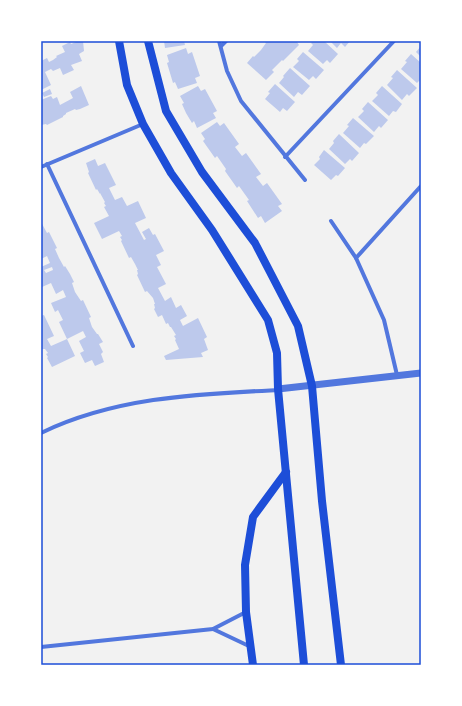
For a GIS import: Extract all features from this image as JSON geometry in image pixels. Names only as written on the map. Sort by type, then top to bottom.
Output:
[{"type":"main road","points":[[119,41],[127,85],[143,124],[172,173],[212,230],[268,320],[277,353],[278,390],[304,665]]},
{"type":"main road","points":[[148,41],[166,111],[202,172],[255,243],[298,326],[312,386],[322,501],[342,665]]},
{"type":"main road","points":[[253,665],[246,612],[245,565],[253,517],[286,472]]},
{"type":"street","points":[[226,41],[220,43],[227,70],[241,101],[305,180]]},
{"type":"street","points":[[285,156],[394,41]]},
{"type":"street","points":[[41,167],[143,124]]},
{"type":"street","points":[[47,164],[133,346]]},
{"type":"street","points":[[356,258],[421,186]]},
{"type":"street","points":[[331,221],[356,258],[384,320],[397,375]]},
{"type":"street","points":[[41,433],[82,416],[123,405],[172,397],[278,390],[421,373]]},
{"type":"street","points":[[41,647],[213,629],[246,612]]},
{"type":"street","points":[[213,629],[251,647]]},
{"type":"building","points":[[83,41],[84,51],[79,54],[82,61],[71,65],[74,70],[63,75],[60,68],[53,71],[51,69],[45,72],[51,85],[41,90],[41,61],[47,58],[49,62],[53,60],[57,57],[56,56],[65,52],[62,46],[70,42],[71,44]]},
{"type":"building","points":[[164,41],[184,41],[185,45],[165,48]]},
{"type":"building","points":[[266,41],[298,41],[297,42],[299,45],[272,70],[274,72],[266,80],[247,63],[261,50]]},
{"type":"building","points":[[313,41],[324,41],[338,54],[330,63],[327,60],[323,64],[308,51],[313,45],[311,43]]},
{"type":"building","points":[[330,41],[350,41],[345,47],[341,43],[337,48]]},
{"type":"building","points":[[421,46],[421,57],[416,52]]},
{"type":"building","points":[[186,48],[188,54],[192,52],[200,76],[195,78],[197,83],[178,89],[175,82],[173,83],[167,63],[169,62],[167,55]]},
{"type":"building","points":[[303,52],[324,70],[316,79],[313,76],[309,80],[293,67],[299,61],[297,59]]},
{"type":"building","points":[[411,54],[421,63],[421,79],[417,83],[401,69]]},
{"type":"building","points":[[290,68],[310,86],[302,95],[298,92],[294,97],[279,83]]},
{"type":"building","points":[[397,70],[417,88],[409,96],[407,94],[402,100],[387,85]]},
{"type":"building","points":[[275,84],[295,102],[287,111],[283,108],[280,112],[265,99],[270,93],[268,92]]},
{"type":"building","points":[[81,86],[89,105],[66,113],[63,117],[47,125],[41,125],[41,100],[51,96],[53,99],[57,97],[60,105],[73,98],[70,92]]},
{"type":"building","points":[[198,86],[201,91],[205,89],[217,111],[213,113],[216,118],[197,128],[194,121],[192,123],[186,113],[182,104],[184,103],[180,96]]},
{"type":"building","points":[[382,86],[402,104],[396,112],[393,111],[389,116],[372,101],[378,95],[376,93]]},
{"type":"building","points":[[50,89],[52,94],[44,97],[42,93]]},
{"type":"building","points":[[368,102],[388,120],[381,128],[379,126],[374,132],[358,117],[364,111],[362,109]]},
{"type":"building","points":[[353,118],[374,136],[360,148],[343,133]]},
{"type":"building","points":[[217,122],[220,126],[224,123],[239,144],[235,147],[242,156],[246,153],[261,174],[256,177],[263,186],[267,183],[282,204],[278,206],[282,211],[265,223],[261,216],[258,218],[247,201],[249,200],[239,186],[237,188],[217,156],[215,158],[203,141],[205,139],[201,133]]},
{"type":"building","points":[[339,134],[359,153],[352,161],[350,159],[345,164],[329,149]]},
{"type":"building","points":[[324,150],[345,168],[338,176],[336,175],[331,180],[314,165],[320,159],[319,157]]},
{"type":"building","points":[[95,159],[98,166],[105,163],[116,185],[109,188],[115,200],[122,197],[127,206],[138,201],[146,218],[135,223],[144,240],[146,239],[142,232],[149,228],[153,235],[155,234],[164,251],[156,255],[161,265],[157,267],[166,284],[158,288],[165,301],[171,297],[176,308],[181,305],[187,316],[180,320],[183,326],[198,318],[207,337],[204,339],[208,350],[201,353],[203,357],[166,360],[164,356],[179,349],[174,336],[176,335],[168,323],[166,324],[162,315],[158,317],[154,309],[155,304],[153,298],[147,291],[145,292],[137,275],[138,270],[131,257],[129,258],[121,241],[122,240],[120,237],[122,236],[119,231],[102,239],[94,223],[109,216],[104,207],[106,206],[104,203],[105,202],[97,189],[96,190],[88,173],[86,163]]},
{"type":"building","points":[[41,222],[47,233],[49,232],[57,248],[55,249],[59,258],[74,282],[72,283],[75,292],[81,301],[83,300],[91,317],[89,318],[92,327],[103,342],[99,344],[103,352],[101,354],[104,362],[95,366],[92,360],[85,363],[80,353],[84,351],[79,341],[86,337],[83,331],[67,339],[59,322],[63,320],[58,310],[55,312],[51,303],[66,297],[63,290],[56,294],[51,283],[42,287],[41,267],[50,263],[47,256],[41,259]],"holes":[[[52,267],[53,270],[46,273],[44,270]]]},
{"type":"building","points":[[44,315],[54,336],[47,339],[51,346],[67,339],[75,356],[52,367],[47,358],[48,357],[46,354],[48,353],[45,349],[41,349],[41,316]]}]
